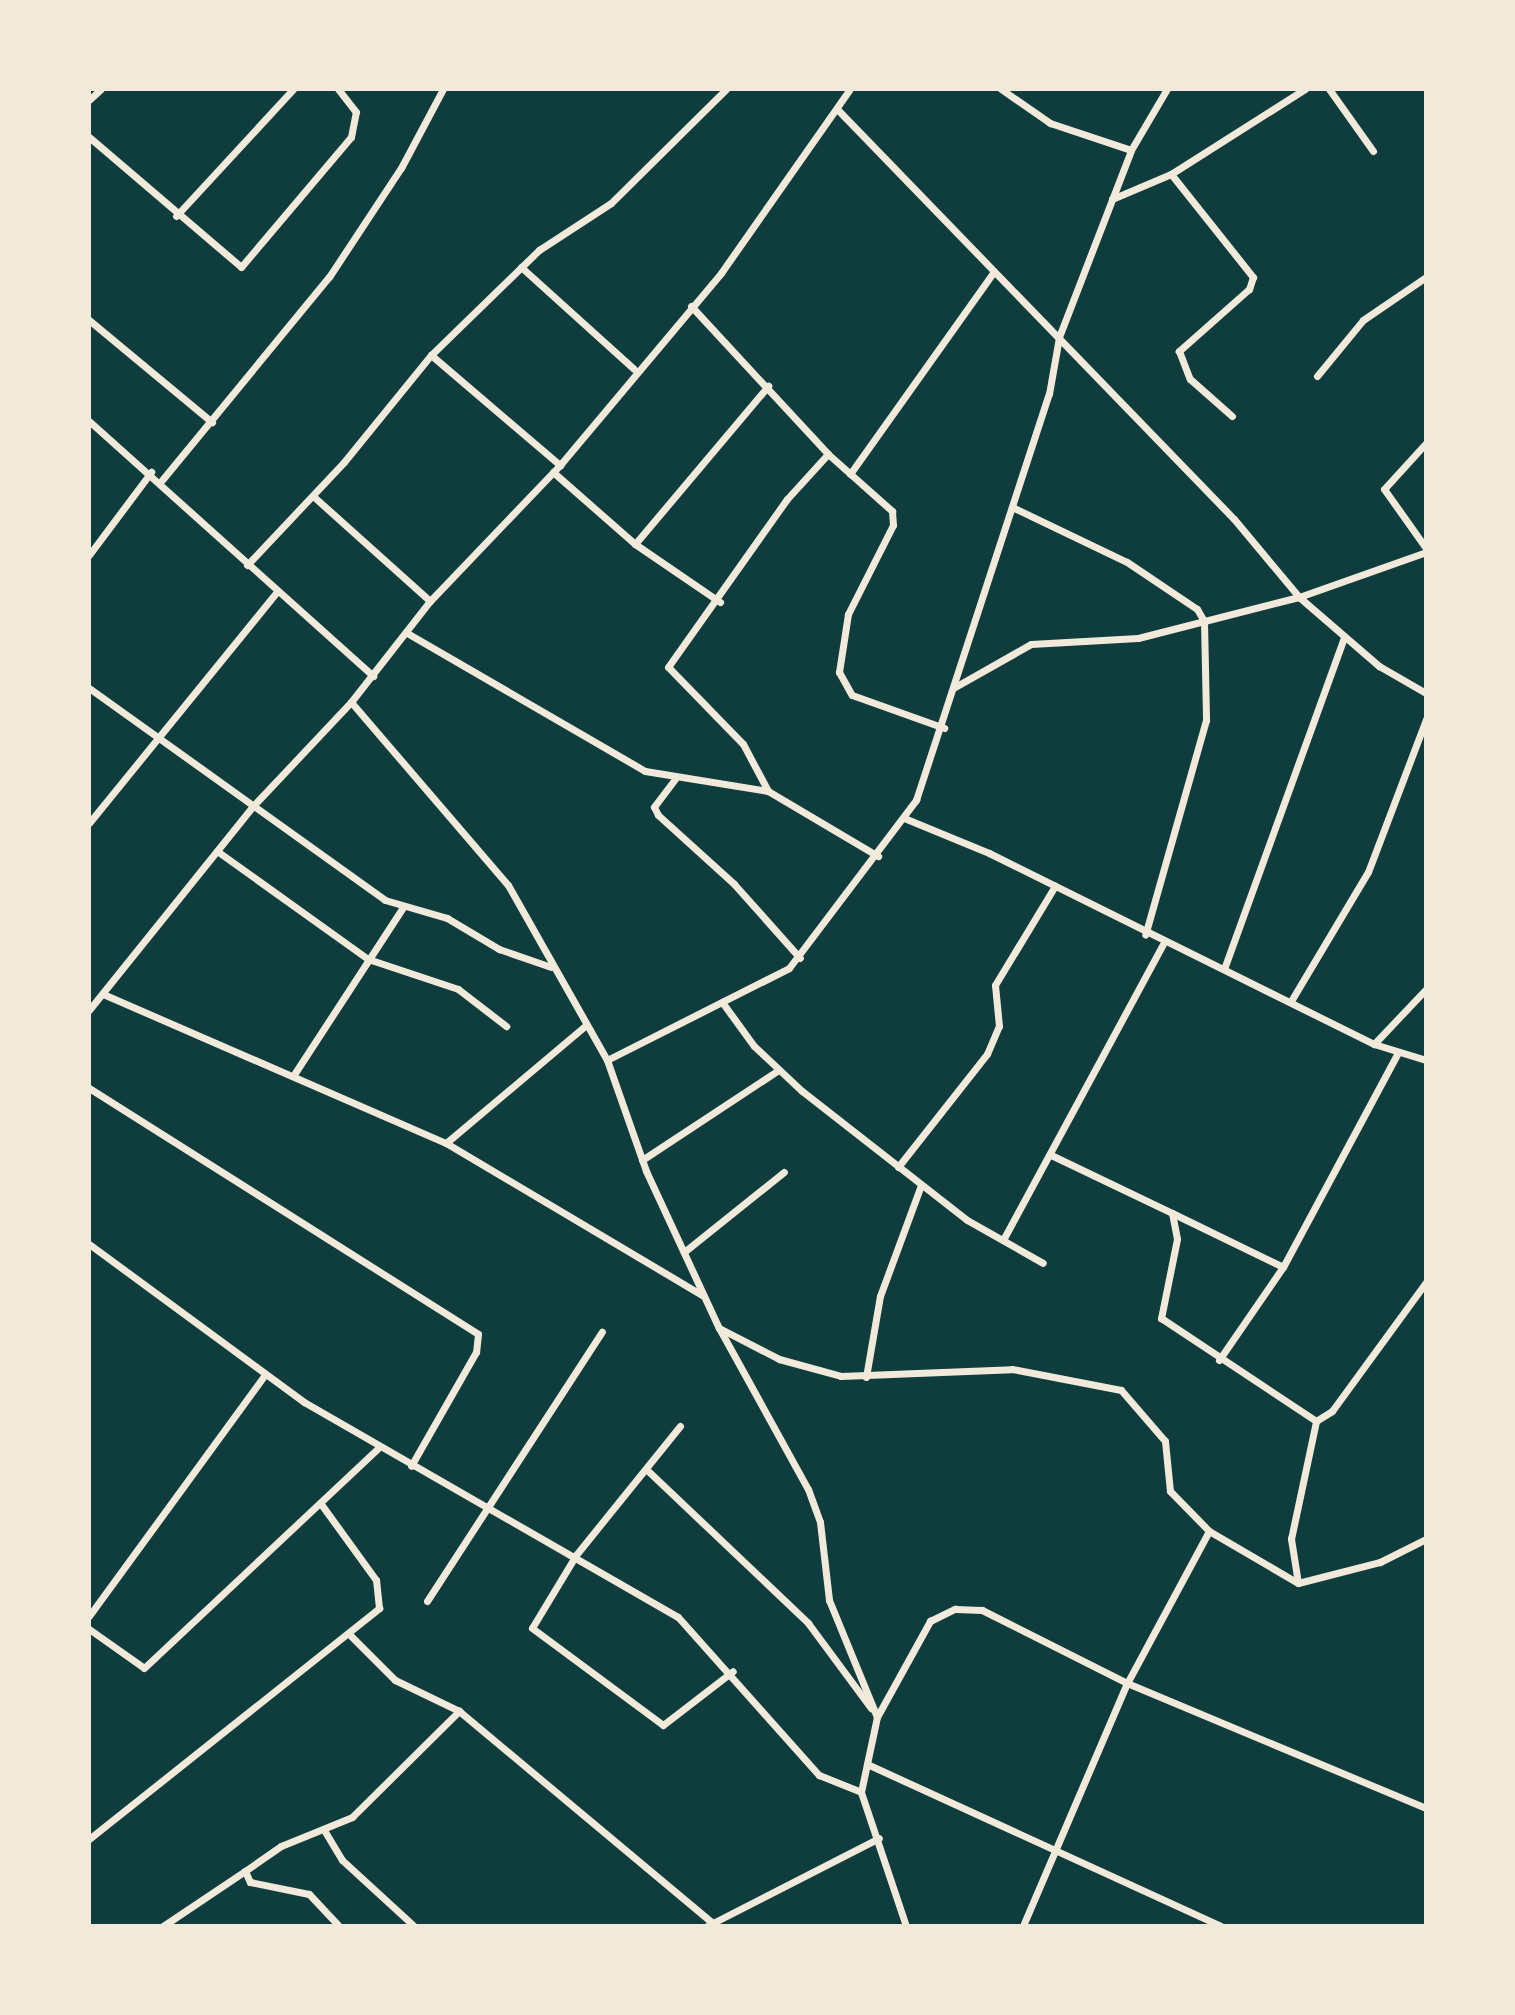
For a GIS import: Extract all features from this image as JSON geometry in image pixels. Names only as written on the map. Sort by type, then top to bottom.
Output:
[{"type":"street","points":[[89,100],[101,89]]},
{"type":"street","points":[[177,216],[293,89]]},
{"type":"street","points":[[89,137],[177,216],[241,267],[351,137],[356,113],[338,89]]},
{"type":"street","points":[[162,480],[329,277],[401,168],[443,89]]},
{"type":"street","points":[[247,565],[313,496],[431,355],[521,267],[611,203],[726,89]]},
{"type":"street","points":[[89,1010],[253,806],[351,702],[430,601],[560,465],[634,369],[764,218],[850,89]]},
{"type":"street","points":[[1001,89],[1050,123],[1131,150]]},
{"type":"street","points":[[607,1060],[722,1002],[758,988],[800,958],[904,818],[944,728],[1049,394],[1059,337],[1131,150],[1167,89]]},
{"type":"street","points":[[1112,199],[1171,174],[1305,89]]},
{"type":"street","points":[[1329,89],[1373,151]]},
{"type":"street","points":[[838,110],[993,274],[1059,337],[1234,519],[1299,597],[1344,638],[1426,693]]},
{"type":"street","points":[[1171,174],[1253,278],[1250,289],[1178,351],[1190,379],[1232,416]]},
{"type":"street","points":[[521,267],[634,369]]},
{"type":"street","points":[[849,474],[993,274]]},
{"type":"street","points":[[1317,376],[1363,320],[1426,277]]},
{"type":"street","points":[[691,306],[768,386],[828,454],[889,506],[895,519],[848,614],[839,650],[841,683],[855,697],[944,728]]},
{"type":"street","points":[[89,320],[212,422]]},
{"type":"street","points":[[431,355],[560,465]]},
{"type":"street","points":[[635,544],[768,386]]},
{"type":"street","points":[[89,421],[162,480],[276,593],[373,676]]},
{"type":"street","points":[[956,687],[1031,644],[1101,643],[1204,621],[1299,597],[1426,550],[1384,489],[1426,443]]},
{"type":"street","points":[[768,791],[743,744],[669,669],[720,602],[787,499],[828,454]]},
{"type":"street","points":[[89,555],[151,472]]},
{"type":"street","points":[[553,472],[635,544],[720,602]]},
{"type":"street","points":[[313,496],[430,601]]},
{"type":"street","points":[[1012,507],[1127,562],[1197,608],[1204,621],[1206,720],[1145,935]]},
{"type":"street","points":[[89,823],[160,740],[276,593]]},
{"type":"street","points":[[407,633],[631,764],[675,779],[768,791],[878,856]]},
{"type":"street","points":[[1224,969],[1344,638]]},
{"type":"street","points":[[89,688],[357,883],[402,907],[447,918],[499,949],[551,967]]},
{"type":"street","points":[[351,702],[508,885],[551,967],[607,1060],[642,1160],[704,1296],[808,1489],[820,1522],[829,1600],[877,1717]]},
{"type":"street","points":[[1291,1001],[1368,872],[1426,719]]},
{"type":"street","points":[[675,779],[653,808],[734,884],[800,958]]},
{"type":"street","points":[[904,818],[1055,886],[1163,944],[1224,969],[1374,1044],[1396,1054],[1425,1060]]},
{"type":"street","points":[[217,851],[368,959],[458,989],[506,1026]]},
{"type":"street","points":[[898,1167],[987,1054],[999,1026],[995,985],[1055,886]]},
{"type":"street","points":[[293,1076],[402,907]]},
{"type":"street","points":[[1003,1240],[1163,944]]},
{"type":"street","points":[[1374,1044],[1426,989]]},
{"type":"street","points":[[103,994],[446,1143],[704,1296]]},
{"type":"street","points":[[722,1002],[778,1071],[921,1185],[1003,1240],[1043,1263]]},
{"type":"street","points":[[446,1143],[586,1025]]},
{"type":"street","points":[[1219,1360],[1283,1267],[1396,1054]]},
{"type":"street","points":[[642,1160],[778,1071]]},
{"type":"street","points":[[89,1088],[478,1334],[476,1352],[411,1466]]},
{"type":"street","points":[[1051,1155],[1283,1267]]},
{"type":"street","points":[[684,1252],[784,1172]]},
{"type":"street","points":[[866,1377],[880,1296],[921,1185]]},
{"type":"street","points":[[1172,1213],[1177,1239],[1161,1318],[1219,1360],[1316,1421]]},
{"type":"street","points":[[89,1244],[264,1376],[378,1448],[576,1555],[678,1617],[733,1671],[819,1774],[860,1793]]},
{"type":"street","points":[[1298,1583],[1292,1539],[1316,1421],[1332,1410],[1426,1282]]},
{"type":"street","points":[[719,1328],[779,1359],[866,1377],[1012,1369],[1121,1390],[1165,1441],[1170,1491],[1209,1531],[1298,1583],[1380,1562],[1426,1539]]},
{"type":"street","points":[[427,1601],[490,1510],[602,1332]]},
{"type":"street","points":[[89,1616],[264,1376]]},
{"type":"street","points":[[680,1426],[576,1555],[534,1623],[538,1634],[663,1726],[733,1671]]},
{"type":"street","points":[[89,1629],[144,1668],[378,1448]]},
{"type":"street","points":[[646,1469],[808,1623],[877,1717]]},
{"type":"street","points":[[89,1839],[379,1608],[380,1590],[321,1504]]},
{"type":"street","points":[[1023,1926],[1127,1683],[1209,1531]]},
{"type":"street","points":[[906,1926],[878,1838],[860,1793],[877,1717],[930,1621],[954,1609],[982,1610],[1127,1683],[1426,1808]]},
{"type":"street","points":[[349,1634],[395,1680],[459,1711],[709,1924],[878,1838]]},
{"type":"street","points":[[163,1926],[281,1846],[352,1817],[459,1711]]},
{"type":"street","points":[[867,1764],[1222,1926]]},
{"type":"street","points":[[324,1830],[342,1860],[414,1926]]},
{"type":"street","points":[[245,1871],[250,1881],[309,1894],[339,1926]]}]
